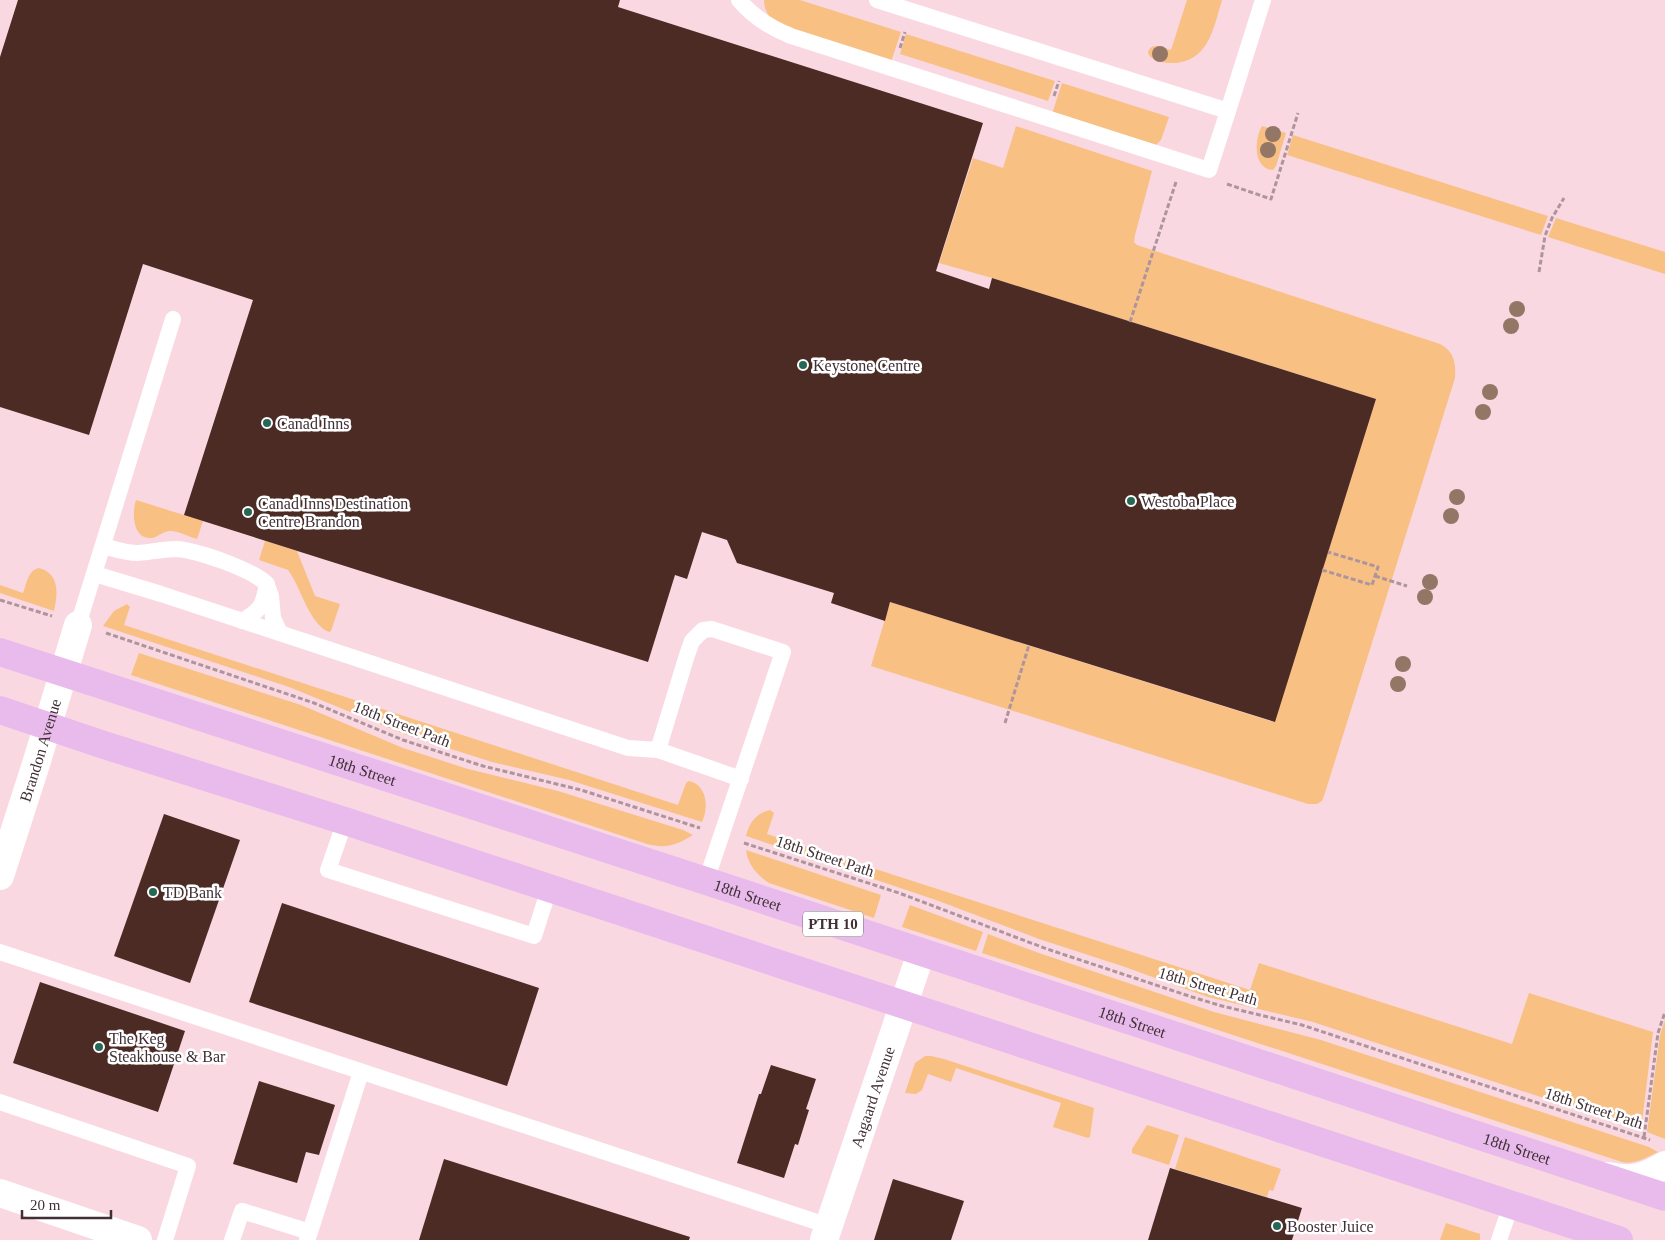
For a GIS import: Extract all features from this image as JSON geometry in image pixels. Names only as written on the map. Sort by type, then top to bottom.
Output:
[{"type":"main road","name":"18th Street","points":[[0,652],[706,881],[1665,1197]]},
{"type":"main road","points":[[0,710],[345,821],[1619,1240]]},
{"type":"street","name":"Brandon Avenue","points":[[0,876],[64,673],[90,628]]},
{"type":"street","name":"Aagaard Avenue","points":[[827,1233],[921,953]]},
{"type":"street","points":[[1587,1171],[1622,1179],[1633,1179],[1652,1173],[1660,1153]]},
{"type":"street","points":[[0,1193],[138,1240]]},
{"type":"lane","points":[[739,0],[746,9],[761,21],[791,36],[1209,170],[1263,0]]},
{"type":"lane","points":[[877,0],[1228,111]]},
{"type":"lane","points":[[90,628],[95,574],[173,319]]},
{"type":"lane","points":[[103,546],[138,553],[178,549],[200,554],[248,571],[267,584],[271,596],[273,618],[280,634]]},
{"type":"lane","points":[[95,574],[628,748],[658,750],[741,778]]},
{"type":"lane","points":[[242,621],[254,614],[263,602],[267,584]]},
{"type":"lane","points":[[658,750],[692,641],[703,630],[712,629],[783,652],[706,881]]},
{"type":"lane","points":[[345,821],[328,870],[534,936],[549,889]]},
{"type":"lane","points":[[0,952],[361,1072],[827,1233]]},
{"type":"lane","points":[[232,1240],[242,1211],[309,1236],[361,1072]]},
{"type":"lane","points":[[0,1102],[188,1166],[165,1240]]},
{"type":"lane","points":[[1499,1240],[1511,1205]]},
{"type":"path","points":[[1225,184],[1271,199],[1298,113]]},
{"type":"path","points":[[1130,322],[1177,179]]},
{"type":"path","points":[[1539,272],[1545,236],[1552,218],[1564,198]]},
{"type":"path","points":[[1322,570],[1372,585],[1378,567],[1328,552]]},
{"type":"path","points":[[1375,576],[1407,586]]},
{"type":"path","points":[[0,600],[51,616]]},
{"type":"path","name":"18th Street Path","points":[[90,628],[314,703],[403,740],[466,760],[581,790],[698,828]]},
{"type":"path","points":[[1005,723],[1029,645]]},
{"type":"path","name":"18th Street Path","points":[[746,843],[899,893],[1046,949],[1192,997],[1302,1026],[1644,1137],[1660,1153]]},
{"type":"path","points":[[1644,1137],[1658,1033],[1665,1012]]},
{"type":"shaded area","points":[[764,0],[800,0],[901,32],[891,62],[783,29],[767,13]]},
{"type":"shaded area","points":[[1187,0],[1222,0],[1212,34],[1207,44],[1192,58],[1181,62],[1168,63],[1154,59],[1148,53],[1151,47],[1157,46],[1171,50]]},
{"type":"shaded area","points":[[906,34],[1055,81],[1048,101],[900,54]]},
{"type":"shaded area","points":[[1062,83],[1169,117],[1161,140],[1156,145],[1052,114]]},
{"type":"shaded area","points":[[1016,126],[1152,171],[1135,235],[1134,242],[1137,245],[1440,344],[1448,350],[1453,358],[1455,378],[1324,796],[1322,801],[1317,804],[1308,804],[871,666],[890,602],[1274,722],[1376,399],[939,263],[973,158],[1003,168]]},
{"type":"shaded area","points":[[1262,126],[1286,133],[1276,166],[1273,170],[1262,165],[1257,152],[1259,132]]},
{"type":"shaded area","points":[[1293,135],[1548,216],[1541,235],[1287,155]]},
{"type":"shaded area","points":[[1556,218],[1665,252],[1665,274],[1548,237]]},
{"type":"shaded area","points":[[136,500],[203,521],[197,539],[173,531],[165,532],[152,538],[140,535],[134,518]]},
{"type":"shaded area","points":[[265,541],[297,551],[315,596],[340,604],[331,631],[329,632],[322,628],[316,621],[288,570],[259,560]]},
{"type":"shaded area","points":[[39,568],[51,575],[56,585],[57,592],[54,611],[0,593],[0,585],[23,593],[30,574]]},
{"type":"shaded area","points":[[127,604],[130,607],[124,625],[678,805],[686,783],[689,781],[695,783],[700,787],[705,797],[706,803],[702,822],[569,780],[492,762],[404,734],[289,687],[103,626],[114,611]]},
{"type":"shaded area","points":[[139,653],[301,705],[403,748],[468,769],[558,791],[683,830],[693,835],[671,845],[647,844],[131,675]]},
{"type":"shaded area","points":[[770,810],[774,813],[767,834],[1250,990],[1259,963],[1512,1044],[1529,993],[1653,1032],[1641,1130],[1313,1022],[1208,997],[1039,939],[936,900],[746,836],[754,819],[765,811]]},
{"type":"shaded area","points":[[746,850],[881,895],[874,918],[769,883],[754,869]]},
{"type":"shaded area","points":[[910,905],[983,932],[976,951],[902,927]]},
{"type":"shaded area","points":[[988,934],[1214,1012],[1321,1040],[1649,1147],[1658,1152],[1636,1161],[1622,1162],[982,953]]},
{"type":"shaded area","points":[[1665,1020],[1665,1139],[1647,1132],[1660,1035]]},
{"type":"shaded area","points":[[925,1056],[944,1059],[1094,1108],[1090,1137],[1053,1127],[1061,1103],[956,1068],[951,1082],[928,1074],[922,1090],[916,1094],[905,1093],[915,1063]]},
{"type":"shaded area","points":[[1147,1125],[1179,1135],[1169,1165],[1132,1153],[1132,1149]]},
{"type":"shaded area","points":[[1185,1137],[1281,1169],[1273,1191],[1269,1190],[1267,1197],[1175,1169]]},
{"type":"shaded area","points":[[1446,1223],[1480,1234],[1480,1240],[1440,1240]]},
{"type":"building","name":"Keystone Centre","points":[[18,0],[620,0],[618,7],[983,123],[936,271],[989,289],[992,278],[1376,399],[1275,722],[890,602],[885,621],[831,603],[834,593],[737,563],[727,540],[702,532],[687,579],[675,575],[648,662],[184,515],[253,300],[143,264],[89,435],[0,407],[0,57]]},
{"type":"building","points":[[164,814],[240,840],[190,983],[114,956]]},
{"type":"building","points":[[282,903],[539,988],[507,1086],[249,1002]]},
{"type":"building","name":"The Keg Steakhouse & Bar","points":[[40,982],[185,1031],[158,1112],[13,1063]]},
{"type":"building","points":[[771,1065],[816,1079],[806,1109],[809,1110],[798,1145],[795,1144],[784,1178],[737,1163],[759,1094],[761,1094]]},
{"type":"building","points":[[259,1081],[335,1105],[319,1155],[306,1152],[297,1183],[233,1164]]},
{"type":"building","points":[[444,1159],[690,1237],[689,1240],[419,1240]]},
{"type":"building","points":[[1170,1168],[1302,1208],[1292,1240],[1148,1240]]},
{"type":"building","points":[[893,1179],[964,1201],[951,1240],[874,1240]]},
{"type":"place","name":"Keystone Centre","points":[[803,365]]},
{"type":"place","name":"Canad Inns","points":[[267,423]]},
{"type":"place","name":"Westoba Place","points":[[1131,501]]},
{"type":"place","name":"Canad Inns Destination Centre Brandon","points":[[248,512]]},
{"type":"place","name":"TD Bank","points":[[153,892]]},
{"type":"place","name":"The Keg Steakhouse & Bar","points":[[99,1047]]},
{"type":"place","name":"Booster Juice","points":[[1277,1226]]}]
